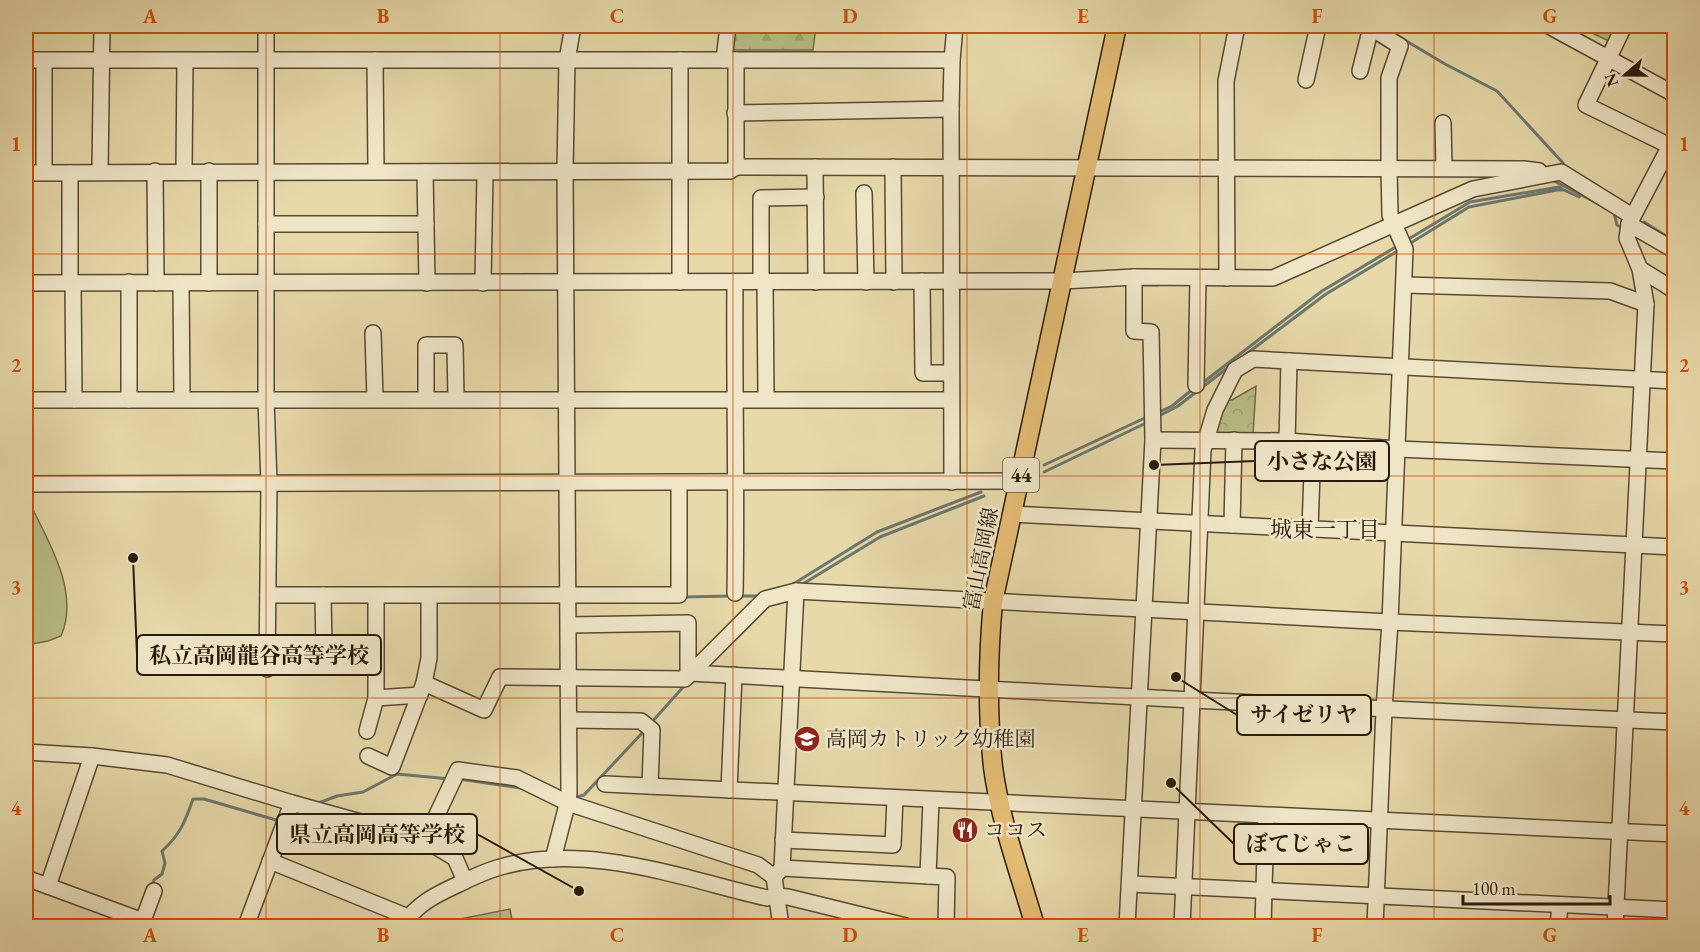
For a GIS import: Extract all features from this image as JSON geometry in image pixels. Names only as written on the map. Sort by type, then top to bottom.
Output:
[{"type":"main road","name":"富山高岡線","points":[[1035,927],[1000,803],[993,767],[988,658],[993,602],[1117,26]]},
{"type":"street","points":[[100,171],[102,26]]},
{"type":"street","points":[[266,26],[267,669]]},
{"type":"street","points":[[553,859],[565,799],[569,720],[565,171],[567,60],[573,26]]},
{"type":"street","points":[[728,26],[735,113],[736,167]]},
{"type":"street","points":[[952,482],[953,167],[951,109],[955,26]]},
{"type":"street","points":[[1227,278],[1226,81],[1237,26]]},
{"type":"street","points":[[1306,80],[1318,26]]},
{"type":"street","points":[[1360,71],[1369,26],[1400,46],[1389,78],[1389,168],[1390,215],[1398,234],[1405,285],[1375,927]]},
{"type":"street","points":[[1549,26],[1674,94]]},
{"type":"street","points":[[1616,927],[1624,720],[1646,304],[1640,269],[1628,238],[1631,220],[1672,142],[1586,105],[1624,26]]},
{"type":"street","points":[[26,60],[952,60]]},
{"type":"street","points":[[375,60],[376,171]]},
{"type":"street","points":[[680,60],[680,282]]},
{"type":"street","points":[[44,61],[44,172]]},
{"type":"street","points":[[184,171],[185,61]]},
{"type":"street","points":[[735,113],[951,109]]},
{"type":"street","points":[[1443,123],[1444,168]]},
{"type":"street","points":[[26,173],[730,171],[736,167],[1524,169],[1562,172],[1674,250]]},
{"type":"street","points":[[815,167],[816,282]]},
{"type":"street","points":[[893,167],[894,282]]},
{"type":"street","points":[[155,171],[156,283]]},
{"type":"street","points":[[209,171],[209,283]]},
{"type":"street","points":[[425,172],[427,283]]},
{"type":"street","points":[[483,283],[486,172]]},
{"type":"street","points":[[26,283],[129,286],[156,283],[266,282],[1134,282],[1198,278],[1273,278],[1398,234],[1473,189],[1551,172]]},
{"type":"street","points":[[70,173],[74,399]]},
{"type":"street","points":[[864,193],[866,282]]},
{"type":"street","points":[[766,399],[761,198],[816,196]]},
{"type":"street","points":[[266,224],[426,224]]},
{"type":"street","points":[[1640,269],[1674,290]]},
{"type":"street","points":[[1196,385],[1198,278]]},
{"type":"street","points":[[735,282],[734,399],[737,483],[735,593]]},
{"type":"street","points":[[922,282],[923,373],[951,373]]},
{"type":"street","points":[[1127,927],[1153,440],[1151,332],[1134,331],[1134,282]]},
{"type":"street","points":[[181,283],[182,399]]},
{"type":"street","points":[[1405,285],[1610,291],[1646,304]]},
{"type":"street","points":[[129,286],[129,400]]},
{"type":"street","points":[[373,333],[375,399]]},
{"type":"street","points":[[426,399],[426,345],[455,345],[456,399]]},
{"type":"street","points":[[1182,927],[1203,450],[1215,410],[1234,370],[1253,359],[1674,381]]},
{"type":"street","points":[[1287,441],[1289,361]]},
{"type":"street","points":[[26,400],[568,398],[951,400]]},
{"type":"street","points":[[1153,440],[1287,441],[1398,449],[1674,461]]},
{"type":"street","points":[[1232,525],[1234,440]]},
{"type":"street","points":[[1310,529],[1313,444]]},
{"type":"street","points":[[26,484],[679,484],[1020,481]]},
{"type":"street","points":[[268,595],[679,596],[679,484]]},
{"type":"street","points":[[1012,514],[1674,547]]},
{"type":"street","points":[[781,927],[776,896],[783,840],[792,678],[789,592]]},
{"type":"street","points":[[376,698],[422,689],[484,710],[500,676],[685,679],[765,599],[789,592],[1674,634]]},
{"type":"street","points":[[323,595],[324,650]]},
{"type":"street","points":[[367,731],[376,698],[376,596]]},
{"type":"street","points":[[368,756],[392,767],[422,689],[429,658],[429,596]]},
{"type":"street","points":[[569,625],[688,623],[689,674]]},
{"type":"street","points":[[689,674],[1384,710],[1674,722]]},
{"type":"street","points":[[729,790],[734,675]]},
{"type":"street","points":[[569,720],[641,722],[652,730],[650,786]]},
{"type":"street","points":[[26,752],[92,756],[167,765],[426,840],[455,858],[465,881]]},
{"type":"street","points":[[48,886],[92,756]]},
{"type":"street","points":[[426,840],[458,770],[517,778],[565,799],[778,873],[947,877],[946,927]]},
{"type":"street","points":[[605,784],[1674,834]]},
{"type":"street","points":[[783,840],[893,845],[895,798]]},
{"type":"street","points":[[928,876],[931,800]]},
{"type":"street","points":[[246,927],[292,803]]},
{"type":"street","points":[[1263,927],[1266,816]]},
{"type":"street","points":[[270,861],[405,922],[422,903],[465,881],[497,868],[553,859],[600,860],[688,878],[767,898],[788,897],[906,927]]},
{"type":"street","points":[[26,878],[142,924],[154,891]]},
{"type":"street","points":[[1130,884],[1674,910]]},
{"type":"street","points":[[1558,927],[1560,905]]},
{"type":"green space","points":[[730,26],[816,26],[813,50],[731,50]]},
{"type":"green space","points":[[1577,26],[1616,26],[1609,41]]},
{"type":"green space","points":[[1256,386],[1253,435],[1205,435],[1215,400],[1232,400]]},
{"type":"green space","points":[[26,502],[30,504],[60,568],[67,603],[66,620],[61,636],[26,645]]},
{"type":"green space","points":[[510,909],[513,926],[430,926],[430,925]]},
{"type":"waterway","points":[[1403,39],[1497,91],[1563,163]]},
{"type":"waterway","points":[[1552,180],[1599,204]]},
{"type":"waterway","points":[[1407,240],[1470,202],[1559,187],[1562,189]]},
{"type":"waterway","points":[[1409,244],[1469,207],[1557,190],[1564,190],[1579,197],[1581,194]]},
{"type":"waterway","points":[[1614,213],[1617,225],[1624,229]]},
{"type":"waterway","points":[[1644,222],[1674,241]]},
{"type":"waterway","points":[[1201,384],[1322,291],[1399,245]]},
{"type":"waterway","points":[[1245,355],[1326,294],[1401,249]]},
{"type":"waterway","points":[[1137,285],[1158,285]]},
{"type":"waterway","points":[[1157,417],[1178,406],[1230,366]]},
{"type":"waterway","points":[[1159,412],[1172,406],[1193,389]]},
{"type":"waterway","points":[[1044,465],[1147,417]]},
{"type":"waterway","points":[[1044,472],[1146,423]]},
{"type":"waterway","points":[[790,586],[877,532],[981,492]]},
{"type":"waterway","points":[[801,585],[880,537],[984,496]]},
{"type":"waterway","points":[[684,597],[731,596]]},
{"type":"waterway","points":[[738,596],[761,596]]},
{"type":"waterway","points":[[651,723],[685,685]]},
{"type":"waterway","points":[[573,798],[584,795],[645,730]]},
{"type":"waterway","points":[[316,804],[337,796],[363,792],[397,774],[450,779]]},
{"type":"waterway","points":[[459,779],[521,788]]},
{"type":"waterway","points":[[152,885],[154,880],[162,874],[165,863],[162,851],[181,828],[193,799],[204,799],[279,819]]},
{"type":"place","name":"小さな公園","points":[[1154,465]]},
{"type":"place","name":"私立高岡龍谷高等学校","points":[[133,558]]},
{"type":"place","name":"サイゼリヤ","points":[[1176,677]]},
{"type":"place","name":"高岡カトリック幼稚園","points":[[807,739]]},
{"type":"place","name":"ぼてじゃこ","points":[[1171,783]]},
{"type":"place","name":"ココス","points":[[965,830]]},
{"type":"place","name":"県立高岡高等学校","points":[[579,891]]},
{"type":"district","name":"城東一丁目","points":[[1325,529]]}]
